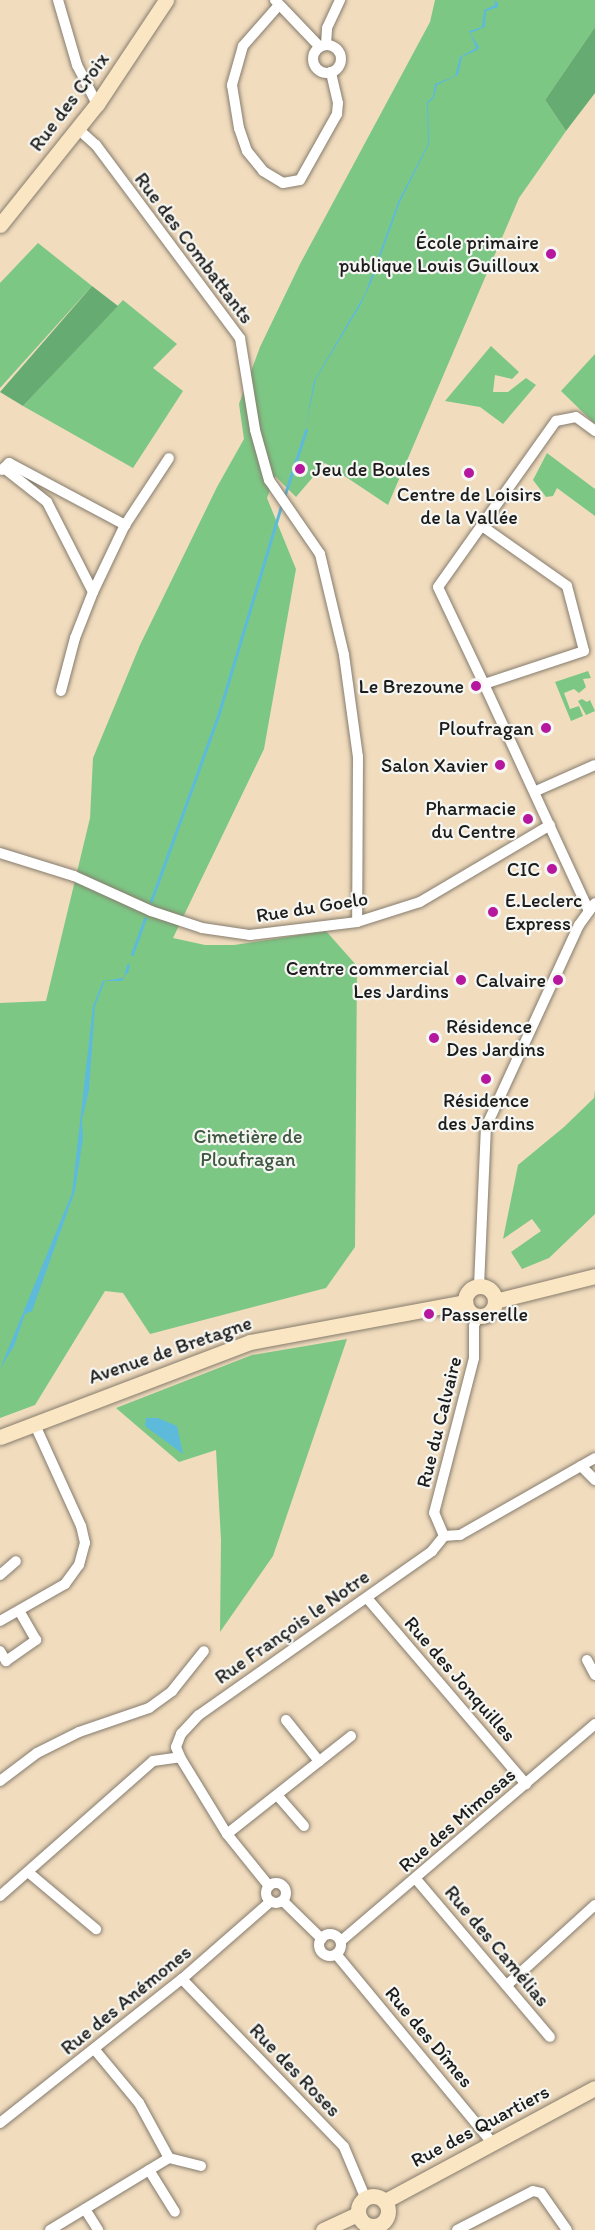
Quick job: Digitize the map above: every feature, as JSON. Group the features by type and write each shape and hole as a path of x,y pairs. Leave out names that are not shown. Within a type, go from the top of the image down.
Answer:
{"street":[{"path":"58,0 77,65 97,104"},
{"name":"Rue des Croix","path":"0,225 97,104 166,0"},
{"path":"331,72 339,103 337,114 300,180 283,183 263,171 247,151 239,128 232,85 243,46 277,3 322,45 337,48 341,56 340,64 331,72 323,72 314,65 312,57 322,45 340,0"},
{"name":"Rue des Combattants","path":"78,129 96,145 240,338 255,430 269,480 320,554 344,655 358,757 357,921"},
{"path":"479,1286 486,1127 579,924 592,907 550,825 536,791 438,587 556,422 576,417 595,431"},
{"path":"61,692 75,638 93,592 125,525 169,458"},
{"path":"4,468 57,489 125,525"},
{"path":"4,468 47,502 93,592"},
{"path":"47,502 57,489"},
{"path":"482,526 567,586 584,651 484,684"},
{"path":"536,791 595,765"},
{"name":"Rue du Goelo","path":"0,853 74,876 151,911 202,928 250,935 357,921 420,902 550,825"},
{"path":"495,1301 595,1276"},
{"path":"479,1286 488,1288 495,1301 491,1310 478,1316 469,1311 465,1302 470,1289 479,1286"},
{"name":"Avenue de Bretagne","path":"0,1437 250,1342 465,1302"},
{"name":"Rue du Calvaire","path":"444,1536 434,1513 474,1358 474,1326 478,1316"},
{"path":"1,1618 65,1584 79,1565 85,1543 34,1423"},
{"path":"444,1536 460,1534 595,1458"},
{"path":"581,1466 595,1480"},
{"name":"Rue François le Notre","path":"181,1758 176,1747 181,1734 198,1715 435,1549 444,1536"},
{"path":"0,1575 16,1561"},
{"name":"Rue des Jonquilles","path":"367,1598 526,1784"},
{"path":"0,1651 6,1661 36,1641 19,1610"},
{"path":"0,1781 37,1753 79,1732 149,1708 172,1691 204,1651"},
{"path":"587,1660 595,1675"},
{"path":"286,1720 319,1761"},
{"name":"Rue des Mimosas","path":"341,1941 595,1724"},
{"path":"227,1834 351,1736"},
{"path":"0,1896 153,1761 181,1758 227,1834 269,1886"},
{"path":"277,1794 304,1826"},
{"path":"28,1872 96,1929"},
{"name":"Rue des Camélias","path":"416,1879 550,2037"},
{"path":"283,1901 285,1887 277,1883 269,1886 266,1892 271,1901 283,1901 322,1939 331,1934 341,1941 336,1954"},
{"name":"Rue des Anémones","path":"0,2122 95,2050 182,1979 271,1901"},
{"path":"507,1985 595,1905"},
{"name":"Rue des Dîmes","path":"322,1939 322,1952 336,1954 493,2144"},
{"name":"Rue des Roses","path":"182,1979 344,2147 366,2198"},
{"path":"95,2050 139,2103 169,2158"},
{"name":"Rue des Quartiers","path":"385,2201 595,2088"},
{"path":"50,2230 169,2158 201,2166"},
{"path":"149,2170 175,2212"},
{"path":"458,2230 533,2191 541,2193 567,2230"},
{"path":"374,2196 385,2201 386,2219 374,2228 364,2223 358,2214 359,2205 366,2198 374,2196"},
{"path":"85,2209 98,2230"},
{"path":"322,2230 358,2214"}],"green space":[{"name":"Cimetière de Ploufragan","path":"435,0 595,0 595,27 545,100 566,131 519,198 388,505 325,463 296,497 275,476 267,498 296,569 264,749 173,938 205,945 234,945 326,931 357,966 355,1247 326,1288 150,1334 123,1293 105,1291 35,1405 0,1418 0,1003 46,1001 90,818 93,758 140,645 217,487 244,439 239,404 260,347 300,264 430,22"},
{"path":"595,27 595,93 566,131 545,100"},
{"path":"38,243 92,286 0,388 0,283"},
{"path":"92,286 118,306 23,406 0,392"},
{"path":"123,300 177,344 153,368 183,391 133,468 23,406"},
{"path":"491,346 519,372 512,379 495,375 493,392 508,392 526,378 536,385 503,424 480,407 445,401"},
{"path":"595,354 595,424 561,391"},
{"path":"547,453 595,489 595,516 557,488 553,496 546,497 533,480"},
{"path":"588,671 591,678 583,679 586,687 579,693 574,689 564,693 570,709 579,706 583,716 571,721 555,682"},
{"path":"582,699 587,702 590,700 595,711 586,715 578,701"},
{"path":"595,1090 595,1214 549,1258 522,1269 511,1252 541,1231 532,1219 503,1239 518,1165 564,1127 594,1098"},
{"path":"347,1339 273,1556 220,1632 221,1540 216,1450 179,1462 116,1408 252,1355"}],"water":[{"path":"495,0 498,7 486,11 485,27 470,33 479,47 462,57 458,75 437,85 434,98 428,103 429,144 400,202 371,283 360,306 316,379 305,430 314,381 365,294 398,202 428,144 427,102 433,97 435,84 455,76 460,57 476,48 469,31 482,27 484,10 495,5"},
{"path":"126,972 122,981 105,981 95,1006 89,1090 82,1120 83,1138 75,1191 32,1311 25,1314 14,1346 0,1369 72,1193 93,1006 103,981 123,978"},
{"path":"146,1418 158,1418 177,1426 183,1454 145,1426"}],"waterway":[{"path":"284,497 306,430"},
{"path":"151,901 218,716 282,503"},
{"path":"132,954 145,918"},
{"path":"126,972 128,965"}],"place":[{"name":"École primaire publique Louis Guilloux","path":"551,254"},
{"name":"Jeu de Boules","path":"300,469"},
{"name":"Centre de Loisirs de la Vallée","path":"469,473"},
{"name":"Le Brezoune","path":"476,686"},
{"name":"Ploufragan","path":"546,728"},
{"name":"Salon Xavier","path":"500,765"},
{"name":"Pharmacie du Centre","path":"528,819"},
{"name":"CIC","path":"552,869"},
{"name":"E.Leclerc Express","path":"493,912"},
{"name":"Centre commercial Les Jardins","path":"461,980"},
{"name":"Calvaire","path":"558,980"},
{"name":"Résidence Des Jardins","path":"434,1038"},
{"name":"Résidence des Jardins","path":"486,1079"},
{"name":"Passerelle","path":"429,1314"}]}
